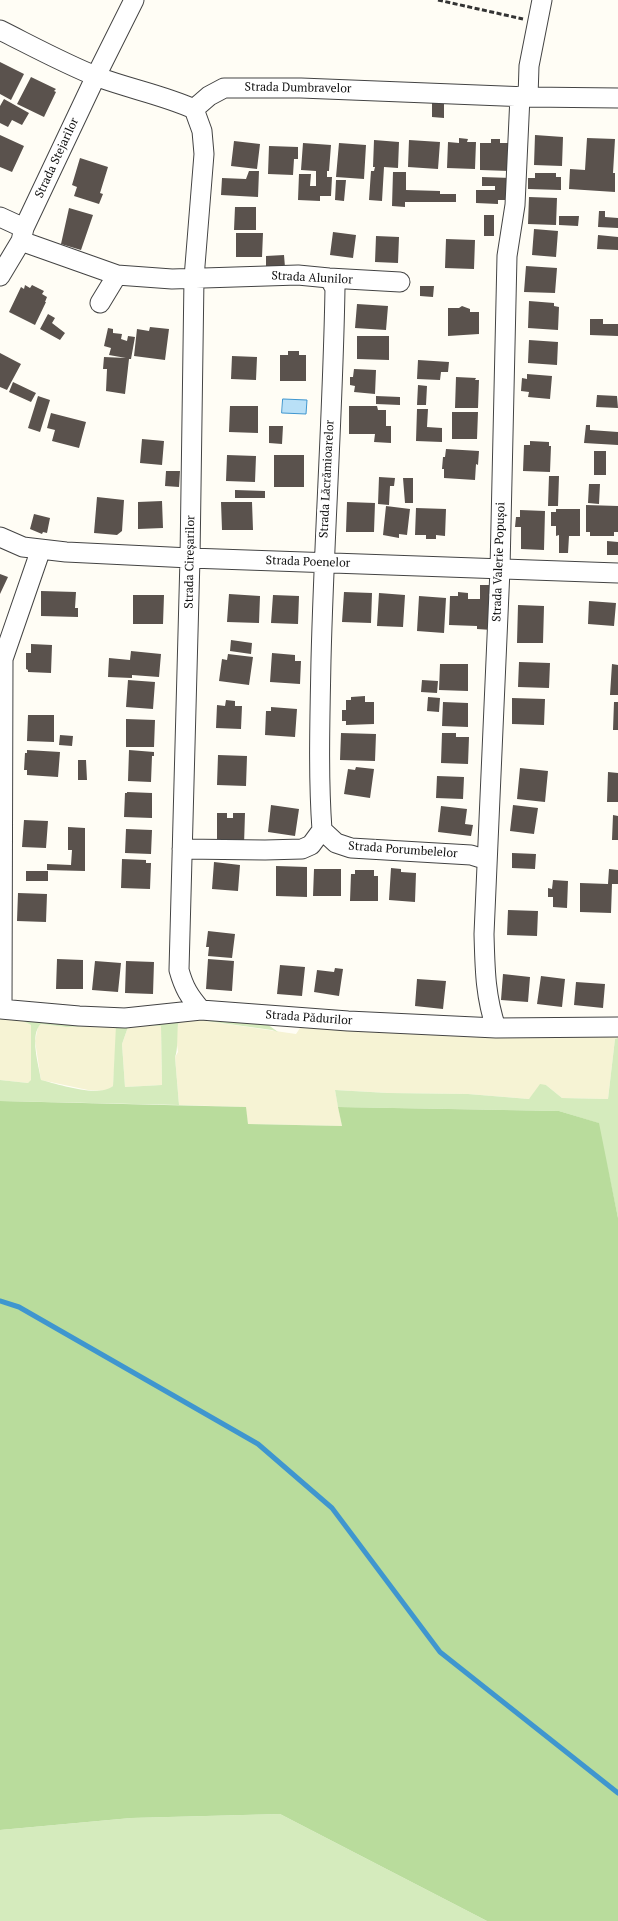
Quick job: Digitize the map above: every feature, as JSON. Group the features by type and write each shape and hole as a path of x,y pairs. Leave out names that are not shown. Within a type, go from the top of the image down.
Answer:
{"street":[{"name":"Strada Stejarilor","path":"0,276 22,235 96,76 134,0"},
{"name":"Strada Valerie Popușoi","path":"496,1028 484,977 487,860 500,569 507,256 515,205 524,96 542,0"},
{"path":"0,30 96,76 172,100 194,109"},
{"name":"Strada Dumbravelor","path":"194,109 209,96 224,88 391,90 618,98"},
{"name":"Strada Cireșarilor","path":"194,109 202,131 204,154 197,219 194,278 190,558 180,970 183,986 190,998 201,1010"},
{"path":"0,217 22,235 117,275 172,279 194,278"},
{"path":"100,303 117,275"},
{"name":"Strada Alunilor","path":"194,278 298,275 400,282"},
{"name":"Strada Lăcrămioarelor","path":"322,830 320,715 323,562 335,288 329,278"},
{"name":"Strada Poenelor","path":"0,537 23,546 41,549 190,558 618,573"},
{"path":"1,1009 1,662 41,549"},
{"path":"182,849 302,849 311,845 322,830"},
{"name":"Strada Porumbelelor","path":"322,830 336,843 351,848 471,855 487,860"},
{"name":"Strada Pădurilor","path":"1,1009 124,1018 201,1010 348,1021 496,1028 618,1027"}],"path":[{"path":"438,0 538,22"}],"shaded area":[{"path":"185,1018 296,1034 302,1025 618,1032 618,1038 615,1039 608,1099 562,1098 546,1085 529,1099 468,1094 335,1090 342,1126 248,1124 245,1107 179,1105 175,1057 178,1052 176,1038 178,1024"},
{"path":"0,1019 23,1021 31,1025 31,1081 28,1083 0,1080"},
{"path":"41,1024 66,1027 117,1025 113,1086 107,1091 88,1090 41,1080 35,1041 38,1027"},
{"path":"135,1024 161,1026 162,1085 125,1087 122,1044 128,1027"}],"green space":[{"path":"0,1013 192,1015 267,1024 278,1032 185,1018 178,1024 175,1057 179,1105 0,1101 0,1080 28,1083 31,1080 31,1025 23,1021 0,1019","holes":["41,1024 66,1027 116,1025 113,1086 98,1091 67,1087 41,1080 35,1042 37,1029","135,1024 161,1026 162,1085 125,1087 122,1044 128,1027"]},
{"path":"618,1038 618,1218 598,1123 559,1111 338,1107 335,1090 468,1094 529,1099 540,1084 546,1085 562,1098 608,1099 615,1039"},
{"path":"0,1101 246,1107 248,1124 342,1126 338,1107 559,1111 599,1123 618,1218 618,1921 487,1921 280,1814 131,1818 0,1830"},
{"path":"280,1814 487,1921 0,1921 0,1830 131,1818"}],"water":[{"path":"283,399 307,400 306,414 282,413"}],"building":[{"path":"0,62 24,74 11,100 0,94"},
{"path":"31,77 56,89 44,117 17,104"},
{"path":"4,99 29,113 22,125 12,120 8,127 0,123 0,106"},
{"path":"432,102 444,103 444,118 432,117"},
{"path":"0,135 24,146 12,172 0,167"},
{"path":"535,135 563,137 562,166 534,165"},
{"path":"459,138 468,139 467,142 476,142 475,169 447,168 448,142 459,143"},
{"path":"587,138 615,139 613,173 615,173 615,192 569,189 570,169 585,170"},
{"path":"491,139 500,139 500,143 510,143 510,171 480,170 480,143 491,143"},
{"path":"374,140 399,142 398,168 384,167 382,201 369,200 371,171 374,171 375,167 373,167"},
{"path":"409,140 440,142 438,169 408,167"},
{"path":"234,141 260,144 257,169 231,166"},
{"path":"303,143 331,145 327,177 332,177 331,196 320,196 320,201 298,200 299,174 311,174 310,186 316,186 316,171 301,170"},
{"path":"339,143 366,145 364,179 336,177"},
{"path":"269,146 298,147 298,159 294,159 293,175 268,174"},
{"path":"80,158 108,167 100,193 103,194 99,204 74,196 77,187 72,185"},
{"path":"249,171 259,171 258,197 221,195 222,178 246,179"},
{"path":"393,172 406,172 406,190 440,191 440,194 456,194 456,202 405,202 405,207 392,206"},
{"path":"535,173 556,173 556,177 561,177 561,190 528,189 528,178 535,178"},
{"path":"482,177 511,178 511,200 498,200 498,204 476,203 476,190 495,190 495,186 482,186"},
{"path":"336,180 346,180 344,201 335,200"},
{"path":"529,197 557,198 556,225 528,224"},
{"path":"235,207 256,207 256,230 234,230"},
{"path":"69,208 93,215 81,250 61,244"},
{"path":"599,211 605,211 605,217 618,218 618,228 598,227"},
{"path":"484,215 494,215 494,236 484,236"},
{"path":"559,216 579,216 578,226 559,225"},
{"path":"534,229 558,231 556,257 532,255"},
{"path":"333,232 356,235 353,258 330,255"},
{"path":"236,233 263,233 262,257 236,257"},
{"path":"598,235 618,237 618,250 597,249"},
{"path":"376,236 399,237 398,263 375,262"},
{"path":"446,239 475,240 474,269 445,268"},
{"path":"284,255 285,267 266,267 266,256"},
{"path":"526,266 557,268 555,293 524,292"},
{"path":"25,285 30,288 32,285 44,291 42,294 47,297 35,325 9,312 21,287 24,289"},
{"path":"420,286 434,286 433,297 420,296"},
{"path":"529,301 554,303 554,306 559,307 558,330 528,328"},
{"path":"357,304 388,306 386,330 355,328"},
{"path":"462,306 470,309 470,312 479,312 479,334 448,336 448,308 459,308"},
{"path":"48,314 55,318 52,323 65,333 60,340 40,329"},
{"path":"590,319 603,319 603,324 618,324 618,336 590,335"},
{"path":"150,327 169,329 165,360 134,356 137,329 149,331"},
{"path":"108,328 113,329 113,333 122,334 121,339 127,341 128,336 135,337 131,359 129,359 125,394 106,391 107,369 103,369 104,357 126,358 109,355 111,348 104,346"},
{"path":"357,336 389,336 389,360 357,359"},
{"path":"529,340 558,342 557,365 528,363"},
{"path":"288,351 299,351 299,355 306,355 306,381 280,381 280,355 288,355"},
{"path":"0,353 21,364 7,390 0,387"},
{"path":"232,356 257,357 256,380 231,379"},
{"path":"418,360 449,362 448,372 441,372 440,380 417,379"},
{"path":"354,369 376,370 375,394 354,392 355,386 350,385 350,377 353,377"},
{"path":"527,374 552,376 550,399 528,397 529,392 521,391 522,378 527,379"},
{"path":"456,377 476,378 475,380 479,380 478,408 455,408"},
{"path":"13,382 36,393 31,402 9,392"},
{"path":"418,385 427,386 426,405 417,405"},
{"path":"597,395 617,396 618,408 596,407"},
{"path":"38,396 50,400 40,432 28,428"},
{"path":"376,396 400,397 400,405 376,404"},
{"path":"230,406 258,406 258,433 229,432"},
{"path":"349,406 377,406 378,410 386,410 386,426 391,426 391,443 374,442 375,434 349,434"},
{"path":"417,409 428,409 427,427 442,428 442,442 416,441"},
{"path":"452,412 478,412 477,439 452,439"},
{"path":"51,413 86,422 79,448 52,441 55,430 47,428"},
{"path":"586,425 590,425 590,430 618,432 618,445 584,443"},
{"path":"269,426 283,426 282,444 269,443"},
{"path":"142,439 164,441 162,465 140,463"},
{"path":"530,441 549,442 549,446 551,446 550,472 523,471 524,445 530,445"},
{"path":"446,449 479,451 475,480 444,478 444,469 442,469"},
{"path":"594,451 606,451 606,475 594,475"},
{"path":"227,455 256,456 255,482 226,481"},
{"path":"274,455 304,455 304,487 274,487"},
{"path":"166,471 180,471 179,487 165,486"},
{"path":"549,476 559,476 558,506 548,506"},
{"path":"379,477 395,478 394,486 390,486 389,505 378,504"},
{"path":"403,478 413,478 413,503 405,503"},
{"path":"589,484 600,484 599,504 588,503"},
{"path":"235,490 265,491 265,498 235,498"},
{"path":"97,497 124,500 122,531 117,535 94,533"},
{"path":"162,501 163,528 138,529 138,502"},
{"path":"221,502 252,502 253,530 222,530"},
{"path":"347,502 375,503 374,532 346,532"},
{"path":"586,505 618,506 618,532 614,532 614,536 590,536 590,532 586,532"},
{"path":"386,506 410,509 407,535 399,534 399,538 383,535"},
{"path":"416,508 446,509 445,536 436,535 436,539 426,539 426,535 415,535"},
{"path":"556,509 580,509 580,536 569,536 568,553 559,553 559,535 556,536 556,526 551,526 551,512 556,512"},
{"path":"520,510 545,511 544,550 521,549 521,527 515,527 516,517 520,517"},
{"path":"34,514 50,518 47,533 43,532 42,534 30,529"},
{"path":"607,541 618,542 618,555 607,555"},
{"path":"0,574 8,577 0,594"},
{"path":"480,585 494,585 492,630 477,629 477,626 449,625 450,596 458,596 458,592 468,593 468,599 480,599"},
{"path":"41,591 76,592 75,608 78,608 78,617 41,616"},
{"path":"344,592 372,593 371,623 342,622"},
{"path":"379,593 405,595 403,627 377,626"},
{"path":"229,594 260,596 259,623 227,622"},
{"path":"133,595 164,595 163,624 133,624"},
{"path":"273,595 299,596 298,624 271,623"},
{"path":"419,596 446,598 444,633 417,631"},
{"path":"589,601 616,603 614,626 588,624"},
{"path":"518,605 544,606 543,643 517,643"},
{"path":"231,640 252,643 251,654 230,651"},
{"path":"31,644 52,645 51,673 28,672 26,669 26,653 31,653"},
{"path":"131,651 161,654 159,677 132,675 132,678 108,677 109,658 130,660"},
{"path":"272,653 295,655 295,661 301,661 300,684 270,682"},
{"path":"228,654 253,657 249,685 219,681 222,659 227,660"},
{"path":"519,662 550,663 549,688 518,687"},
{"path":"440,664 468,664 468,691 439,690"},
{"path":"612,664 618,665 618,695 610,695"},
{"path":"128,680 155,682 153,709 126,707"},
{"path":"422,680 438,681 437,693 421,692"},
{"path":"365,696 365,702 374,702 374,724 346,725 346,721 342,721 342,710 346,710 346,700 351,700 351,697"},
{"path":"428,697 440,698 439,712 427,711"},
{"path":"512,698 545,699 544,725 512,724"},
{"path":"226,700 235,701 235,706 242,706 241,729 216,728 217,705 225,706"},
{"path":"443,702 468,703 468,727 442,726"},
{"path":"614,702 618,702 618,730 613,730"},
{"path":"271,707 297,709 295,737 265,735 266,711 271,711"},
{"path":"28,715 54,715 54,742 27,741"},
{"path":"126,719 155,720 154,747 126,747"},
{"path":"341,733 376,734 375,761 340,760"},
{"path":"442,733 456,733 456,737 469,737 468,764 441,763"},
{"path":"60,735 73,736 72,746 59,745"},
{"path":"27,750 60,752 58,777 27,775 27,770 24,770 25,753 27,753"},
{"path":"129,750 154,752 154,756 152,756 151,782 128,781"},
{"path":"218,755 247,756 246,786 217,785"},
{"path":"78,760 86,760 87,780 78,780"},
{"path":"356,767 374,769 370,798 344,794 348,769 355,770"},
{"path":"520,768 548,771 545,802 517,799"},
{"path":"608,772 618,773 618,802 607,802"},
{"path":"437,776 464,777 463,799 436,798"},
{"path":"125,793 152,793 152,818 124,817"},
{"path":"271,805 299,809 295,836 268,832"},
{"path":"513,805 538,808 534,834 510,831"},
{"path":"441,806 467,809 465,824 473,825 471,836 438,832"},
{"path":"217,813 227,813 227,818 233,818 233,813 245,813 244,845 217,845"},
{"path":"613,815 618,816 618,840 612,840"},
{"path":"24,820 48,821 46,848 22,847"},
{"path":"68,827 85,828 85,871 47,870 47,864 71,865 72,850 68,850"},
{"path":"126,829 152,830 151,854 125,853"},
{"path":"512,853 536,854 535,869 512,868"},
{"path":"122,859 146,860 146,863 151,863 150,889 121,888"},
{"path":"214,862 240,865 238,891 212,889"},
{"path":"276,866 307,867 307,897 276,896"},
{"path":"391,868 401,869 401,872 416,873 415,902 389,900"},
{"path":"314,869 341,869 341,896 313,896"},
{"path":"609,869 618,870 618,884 612,884 611,913 580,912 580,883 608,884"},
{"path":"355,870 374,870 374,876 378,876 378,901 350,901 351,874 355,874"},
{"path":"26,871 48,871 48,881 26,881"},
{"path":"553,880 568,881 567,908 553,907 553,897 548,897 548,888 552,889"},
{"path":"18,893 47,894 46,922 17,921"},
{"path":"508,910 538,911 537,936 507,935"},
{"path":"208,931 235,934 232,958 208,956 209,947 206,947"},
{"path":"57,959 83,960 83,989 56,989"},
{"path":"208,959 234,961 232,991 206,989"},
{"path":"95,961 121,963 118,992 92,990"},
{"path":"126,961 154,962 153,994 125,993"},
{"path":"280,965 305,967 302,996 277,994"},
{"path":"335,968 343,969 339,996 314,992 317,970 334,972"},
{"path":"503,974 530,977 528,1002 501,1000"},
{"path":"541,976 565,979 562,1007 537,1004"},
{"path":"417,979 446,981 443,1009 415,1006"},
{"path":"576,982 605,984 603,1008 574,1005"}],"waterway":[{"path":"0,1301 19,1307 258,1444 332,1508 440,1652 618,1793"}]}
